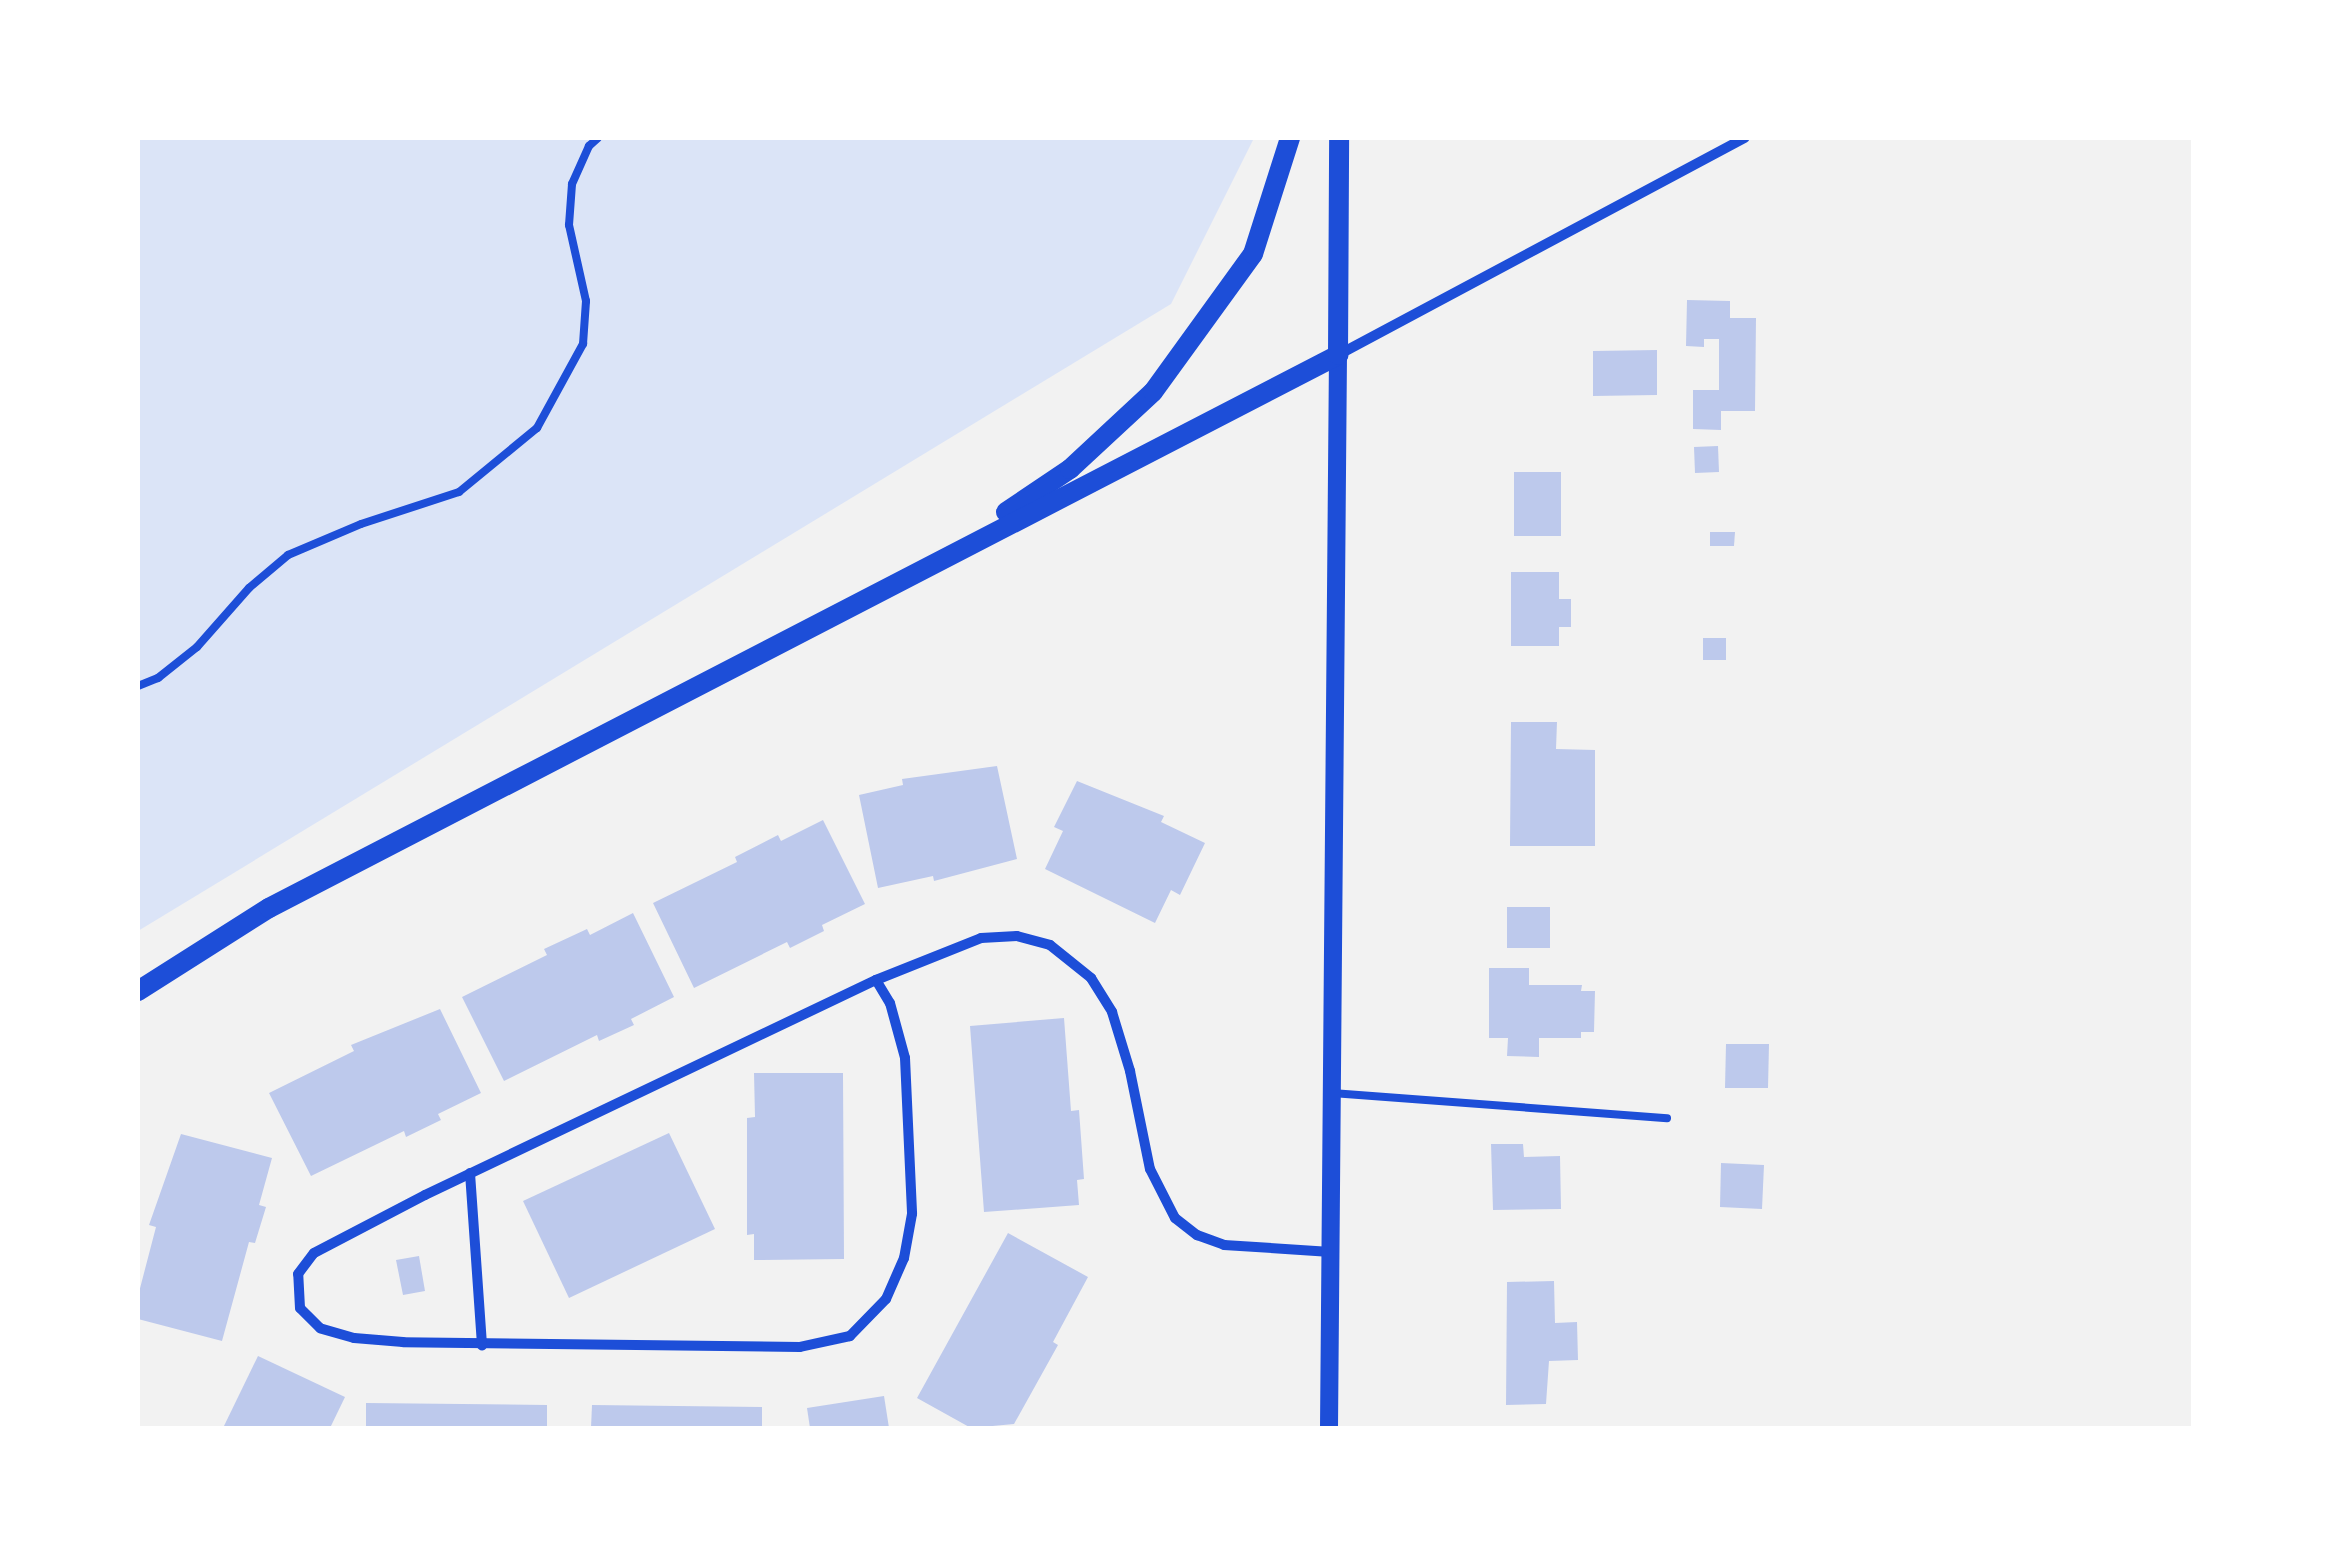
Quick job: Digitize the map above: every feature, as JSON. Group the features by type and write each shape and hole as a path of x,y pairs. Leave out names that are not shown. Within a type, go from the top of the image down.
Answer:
{"main road":[{"path":"904,577 1070,469 1153,392 1253,254 1290,138"},
{"path":"138,991 269,908 1338,356 1339,138"}],"street":[{"path":"1329,1428 1338,356 1745,138"},
{"path":"876,980 890,1003 904,1058 912,1214 898,1276 886,1299 861,1328 836,1341 800,1347 482,1346 334,1333 305,1316 296,1292 298,1274 314,1253 470,1173 876,980 981,938 1017,936 1050,945 1091,978 1112,1012 1130,1071 1150,1168 1174,1218 1197,1235 1224,1245 1331,1252"},
{"path":"470,1173 482,1346"}],"lane":[{"path":"138,686 158,678 198,647 249,588 288,555 332,535 459,492 537,428 583,344 586,301 569,225 572,184 589,146 598,138"},
{"path":"1332,1093 1667,1118"}],"shaded area":[{"path":"138,138 1254,138 1171,304 138,931"}],"building":[{"path":"1687,300 1730,301 1730,318 1756,318 1755,411 1721,411 1721,430 1693,429 1693,390 1719,390 1719,339 1704,339 1704,347 1686,346"},
{"path":"1657,350 1657,395 1593,396 1593,351"},
{"path":"1718,446 1719,472 1695,473 1694,447"},
{"path":"1514,472 1561,472 1561,536 1514,536"},
{"path":"1710,532 1735,532 1734,546 1710,546"},
{"path":"1511,572 1559,572 1559,599 1571,599 1571,627 1559,627 1559,646 1511,646"},
{"path":"1703,638 1726,638 1726,660 1703,660"},
{"path":"1511,722 1557,722 1556,749 1595,750 1595,846 1510,846"},
{"path":"997,766 1017,859 934,881 933,876 878,888 859,795 903,785 902,779"},
{"path":"1077,781 1164,816 1161,822 1205,843 1180,895 1171,890 1155,923 1045,869 1063,831 1054,827"},
{"path":"823,820 865,904 822,925 824,931 790,948 787,942 694,988 653,903 737,862 735,857 778,835 781,841"},
{"path":"1507,907 1550,907 1550,948 1507,948"},
{"path":"633,913 674,997 631,1019 634,1025 599,1041 597,1035 504,1081 462,997 547,955 544,949 587,929 590,935"},
{"path":"1489,968 1529,968 1529,985 1582,985 1581,991 1595,991 1594,1032 1581,1032 1581,1038 1539,1038 1539,1057 1507,1056 1508,1038 1489,1038"},
{"path":"440,1009 481,1093 438,1114 441,1120 406,1137 404,1131 311,1176 269,1093 354,1051 351,1045"},
{"path":"1064,1018 1071,1111 1079,1110 1084,1179 1077,1180 1079,1205 984,1212 970,1026"},
{"path":"1726,1044 1769,1044 1768,1088 1725,1088"},
{"path":"754,1073 843,1073 844,1259 754,1260 754,1234 747,1235 747,1118 755,1117"},
{"path":"669,1133 715,1229 569,1298 523,1201"},
{"path":"181,1134 272,1158 259,1205 266,1207 255,1243 249,1242 222,1341 138,1319 138,1296 156,1227 149,1225"},
{"path":"1491,1144 1523,1144 1524,1157 1560,1156 1561,1209 1493,1210"},
{"path":"1721,1163 1764,1165 1762,1209 1720,1207"},
{"path":"1008,1233 1088,1277 1053,1342 1058,1345 1014,1424 971,1428 917,1398"},
{"path":"419,1256 425,1291 403,1295 396,1260"},
{"path":"1554,1281 1555,1323 1577,1322 1578,1360 1549,1361 1546,1404 1506,1405 1507,1282"},
{"path":"258,1356 345,1397 330,1428 223,1428"},
{"path":"884,1396 889,1428 810,1428 807,1408"},
{"path":"366,1403 547,1405 547,1428 366,1428"},
{"path":"592,1405 762,1407 762,1428 591,1428"}]}
